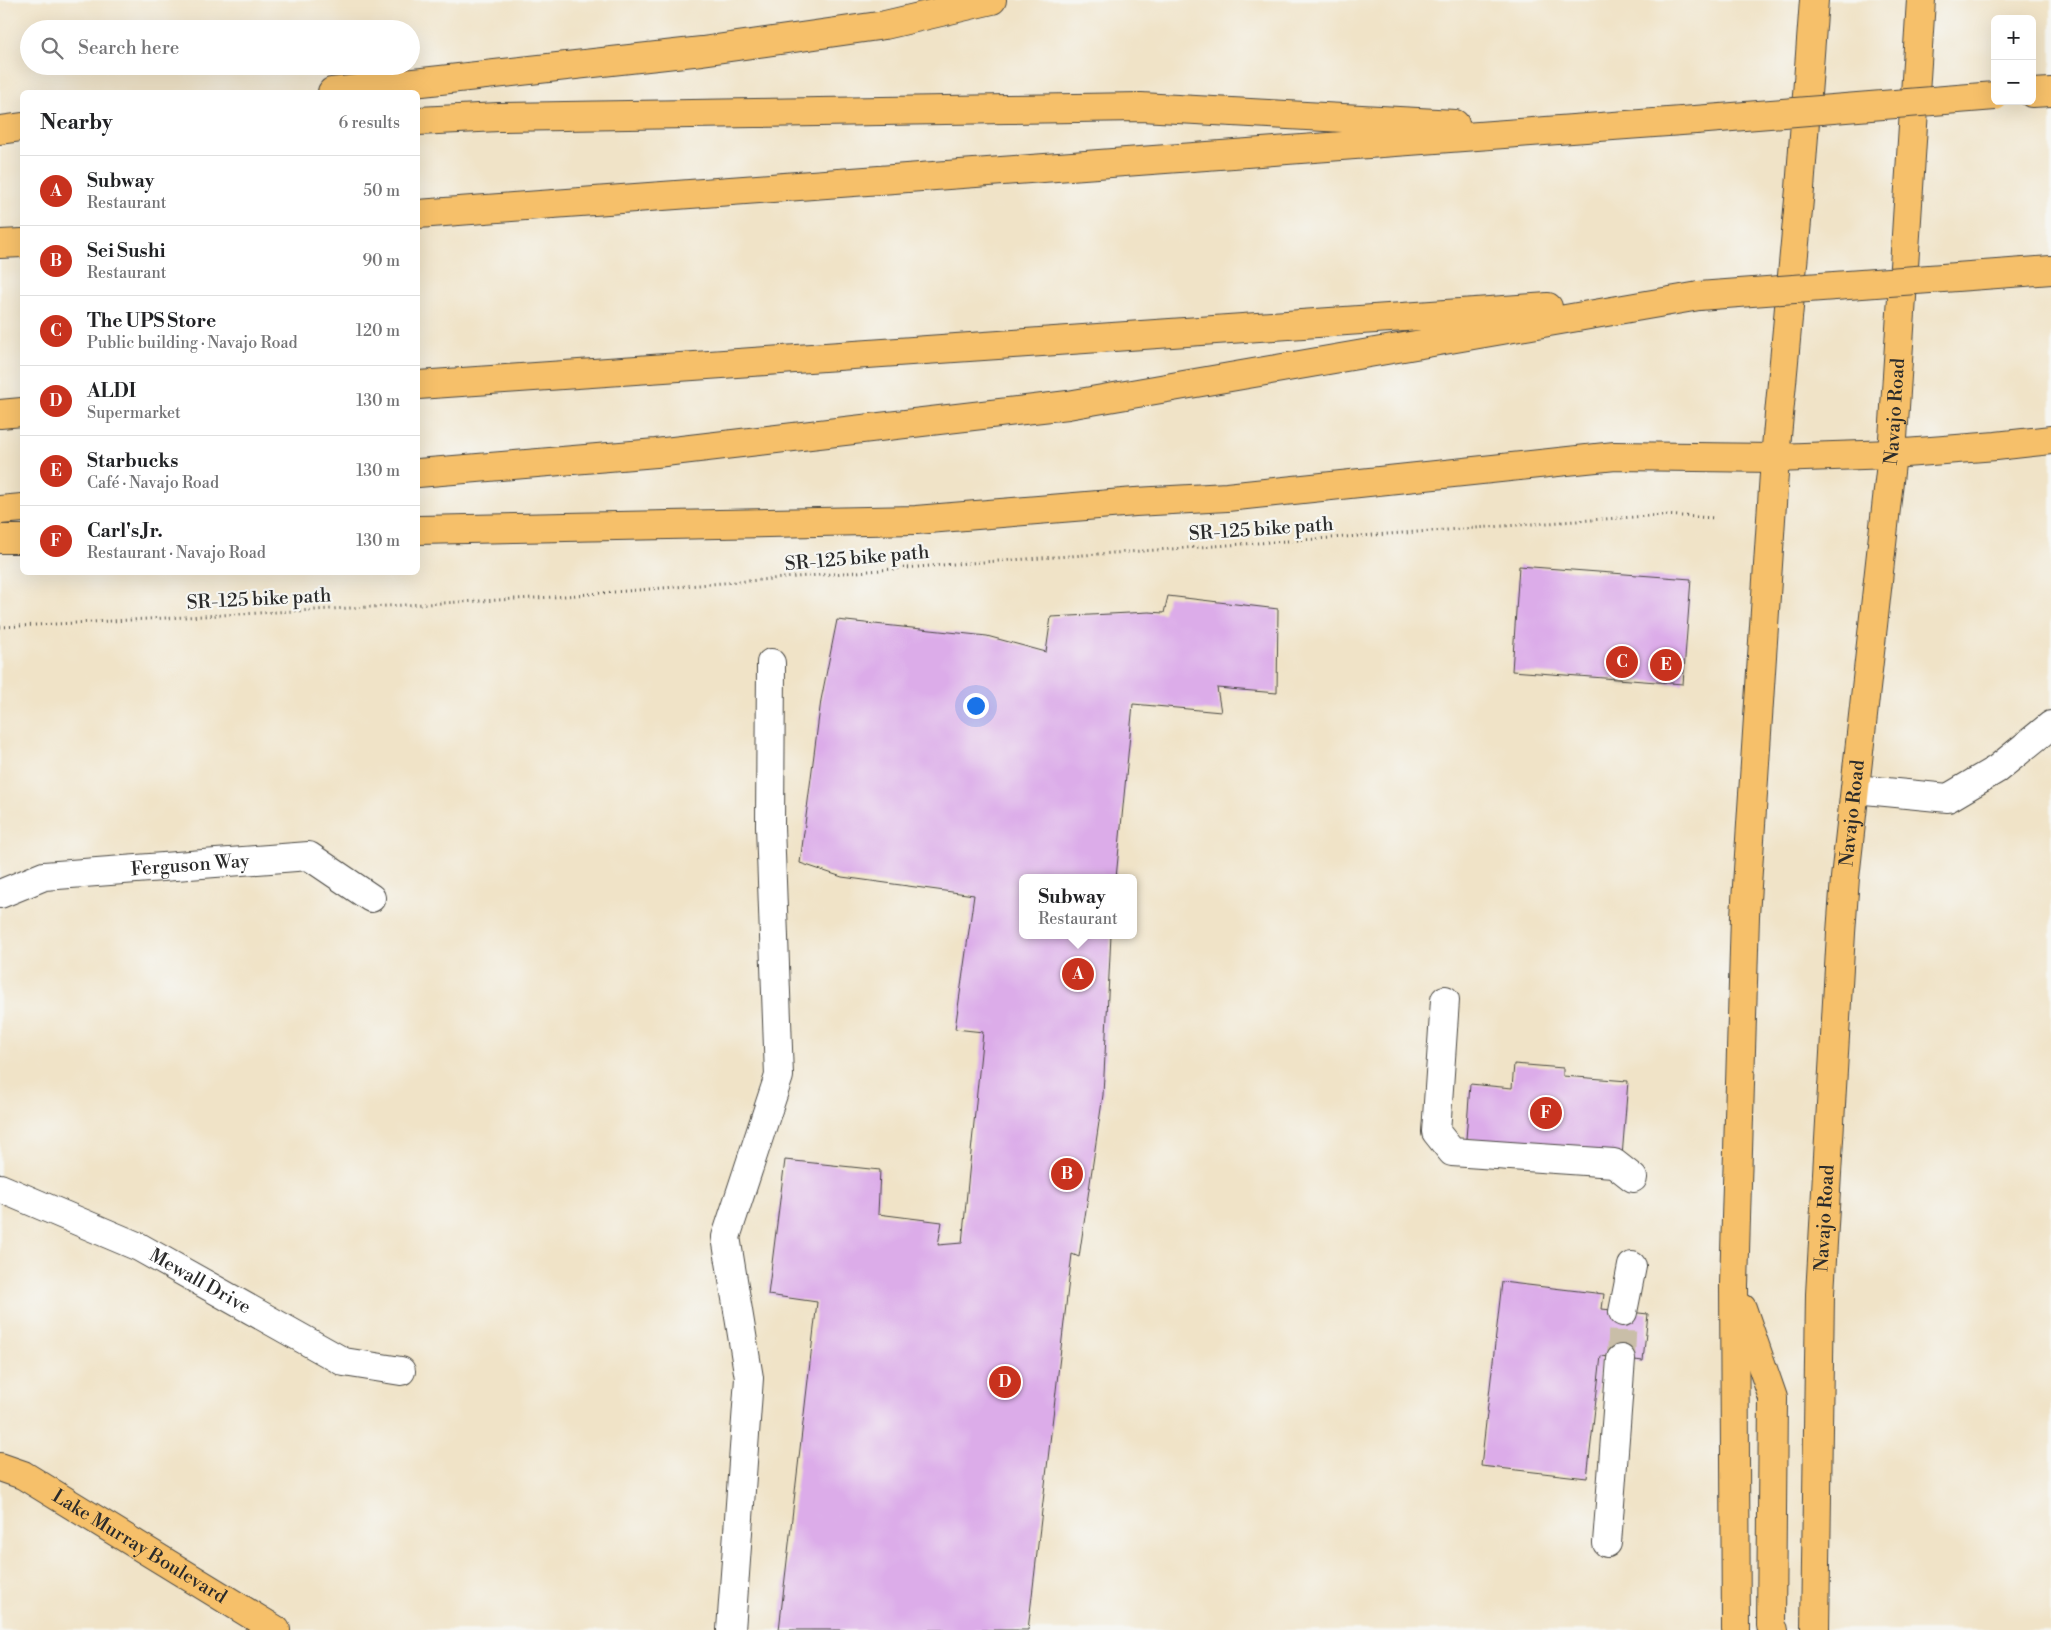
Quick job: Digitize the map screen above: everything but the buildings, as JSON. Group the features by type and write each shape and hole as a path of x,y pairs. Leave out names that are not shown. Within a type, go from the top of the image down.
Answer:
{"main road":[{"path":"350,90 712,50 886,25 992,0"},
{"path":"1736,1630 1734,1285 1745,925 1775,458 1800,189 1814,0"},
{"name":"Navajo Road","path":"1815,1630 1820,1294 1842,924 1892,454 1921,0"},
{"path":"420,214 1572,130 1991,96"},
{"path":"420,121 499,117 1142,108 1572,130"},
{"path":"0,130 20,127"},
{"path":"0,142 20,141"},
{"path":"0,244 20,243"},
{"path":"420,385 2051,270"},
{"path":"420,474 656,453 1068,405 1699,296"},
{"path":"0,414 20,412"},
{"path":"420,530 916,520 1227,496 1615,456 1775,458 1892,454 2051,440"},
{"path":"0,510 20,508"},
{"path":"0,539 20,539"},
{"path":"1734,1285 1773,1398 1771,1626 1774,1630"},
{"name":"Lake Murray Boulevard","path":"0,1467 23,1475 276,1630"}],"street":[{"path":"731,1630 750,1378 726,1237 780,1076 770,826 771,663"},
{"path":"1855,789 1948,798 1997,770 2051,724"},
{"name":"Ferguson Way","path":"0,894 44,876 309,856 370,898"},
{"path":"1445,1000 1436,1132 1452,1152 1614,1163 1633,1178"},
{"name":"Mewall Drive","path":"0,1188 139,1247 344,1362 401,1370"},
{"path":"1623,1312 1632,1266"},
{"path":"1607,1543 1621,1358"}],"path":[{"name":"SR-125 bike path","path":"0,627 553,597 954,564 1663,515 1716,518"}],"tunnel":[{"path":"1621,1359 1623,1312"}],"place":[{"name":"The UPS Store","path":"1622,662"},
{"name":"Starbucks","path":"1666,665"},
{"name":"Subway","path":"1078,974"},
{"name":"Carl's Jr.","path":"1546,1113"},
{"name":"Sei Sushi","path":"1067,1174"},
{"name":"ALDI","path":"1005,1382"}]}
